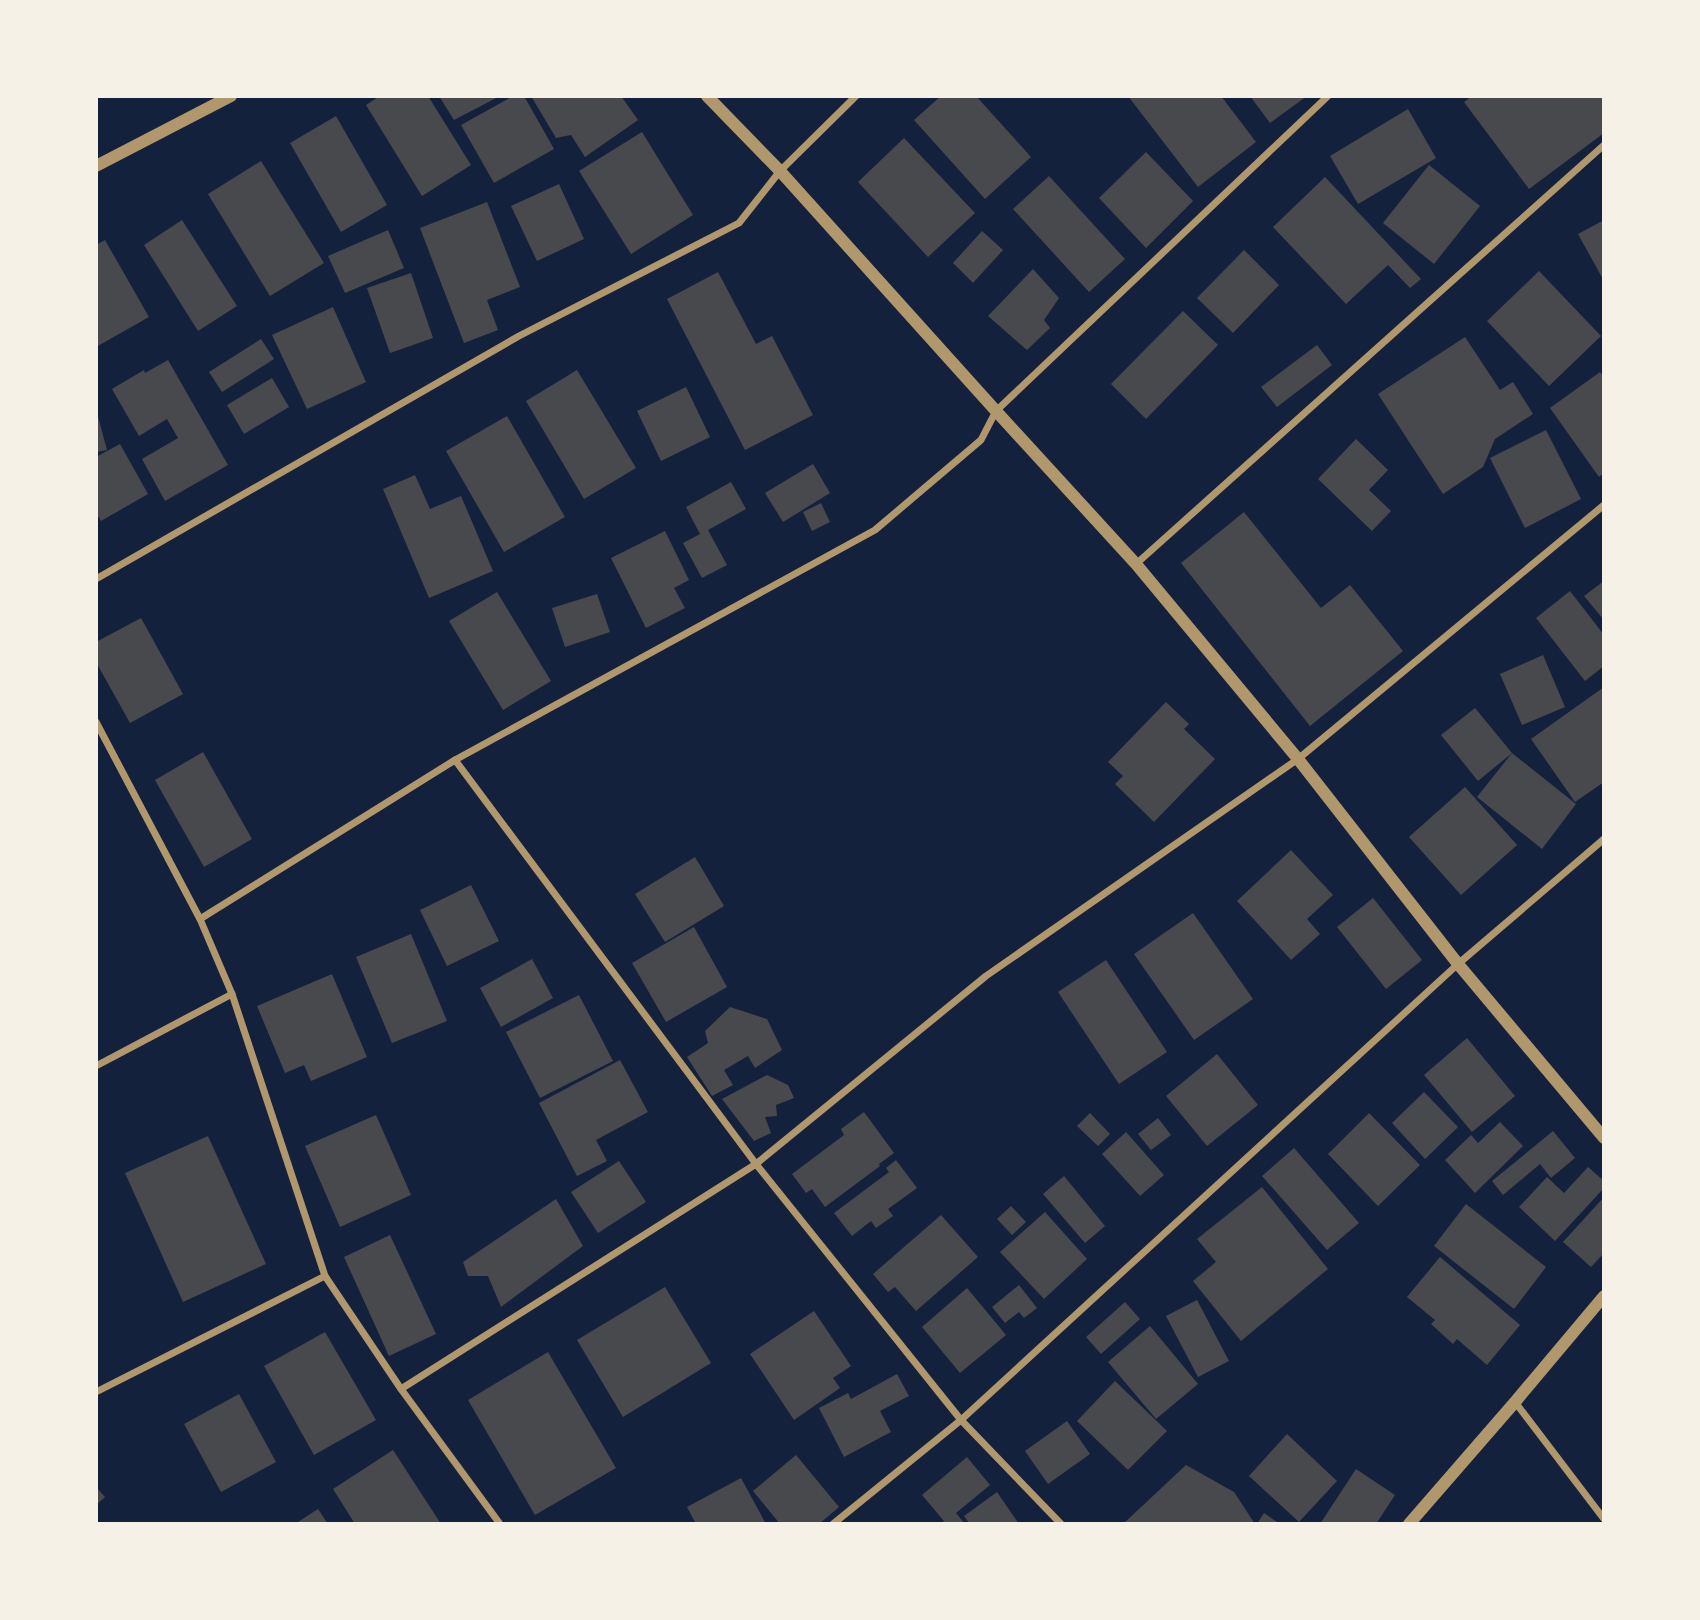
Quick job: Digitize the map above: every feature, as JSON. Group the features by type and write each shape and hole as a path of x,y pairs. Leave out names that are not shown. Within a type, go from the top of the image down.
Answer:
{"street":[{"path":"96,166 231,96"},
{"path":"706,96 780,171 1136,564 1298,759 1458,964 1604,1138"},
{"path":"96,579 519,336 739,223 780,171 856,96"},
{"path":"200,919 455,760 875,530 981,440 996,411 1328,96"},
{"path":"1136,564 1604,145"},
{"path":"401,1389 756,1164 986,976 1298,759 1604,505"},
{"path":"96,722 200,919 232,994 326,1276 401,1389 498,1521 487,1524"},
{"path":"455,760 756,1164 961,1420 1061,1524"},
{"path":"834,1524 961,1420 1458,964 1604,839"},
{"path":"96,1066 232,994"},
{"path":"96,1392 326,1276"},
{"path":"1409,1524 1604,1296"},
{"path":"1515,1402 1604,1519"}],"building":[{"path":"380,96 428,96 471,165 422,196 366,105"},
{"path":"439,96 500,96 454,120"},
{"path":"513,96 524,96 554,149 494,183 461,125"},
{"path":"531,96 621,96 638,120 585,157 571,135 556,138"},
{"path":"941,96 976,96 1031,157 985,199 914,120"},
{"path":"1128,96 1221,96 1256,142 1198,187"},
{"path":"1250,96 1307,96 1270,123"},
{"path":"1472,96 1604,96 1604,133 1529,189 1464,102"},
{"path":"1408,109 1436,158 1358,204 1330,156"},
{"path":"336,116 387,205 341,232 290,143"},
{"path":"642,132 693,215 631,254 579,171"},
{"path":"904,138 975,213 928,257 858,182"},
{"path":"1146,152 1193,201 1146,248 1099,198"},
{"path":"261,161 324,263 270,296 208,194"},
{"path":"1429,165 1480,206 1434,264 1383,223"},
{"path":"1049,176 1125,259 1089,292 1013,209"},
{"path":"1325,177 1421,279 1410,288 1388,265 1346,304 1273,227"},
{"path":"559,184 584,239 537,261 511,206"},
{"path":"487,202 520,287 487,300 498,330 464,343 420,228"},
{"path":"182,220 237,306 198,331 144,245"},
{"path":"1604,220 1604,281 1578,234"},
{"path":"388,230 404,268 345,293 328,256"},
{"path":"982,231 1003,250 973,283 953,263"},
{"path":"105,240 149,317 96,347 96,245"},
{"path":"1244,250 1279,285 1233,333 1197,298"},
{"path":"1033,269 1059,298 1044,320 1050,328 1027,350 988,316"},
{"path":"1539,271 1601,336 1549,386 1487,321"},
{"path":"718,272 756,344 772,336 813,415 745,450 667,299"},
{"path":"411,273 433,338 390,353 367,288"},
{"path":"333,307 366,382 307,409 272,335"},
{"path":"1183,311 1218,345 1146,419 1111,384"},
{"path":"1465,337 1500,390 1513,382 1533,414 1495,439 1483,467 1443,494 1378,394"},
{"path":"261,339 274,359 222,392 209,372"},
{"path":"1317,345 1332,365 1277,407 1261,387"},
{"path":"168,360 228,465 165,501 142,459 178,438 167,419 139,436 112,389 144,370 145,373"},
{"path":"577,370 636,468 584,499 526,401"},
{"path":"1600,372 1604,377 1604,473 1599,477 1550,408"},
{"path":"272,378 289,407 244,434 227,405"},
{"path":"686,387 710,437 661,461 637,411"},
{"path":"96,409 107,450 96,452"},
{"path":"507,416 565,517 504,552 446,451"},
{"path":"1546,430 1581,499 1525,528 1490,458"},
{"path":"1356,439 1388,470 1369,490 1391,511 1372,531 1318,479"},
{"path":"120,444 148,494 101,521 96,513 96,457"},
{"path":"813,464 830,493 783,522 765,493"},
{"path":"415,475 430,509 461,496 493,571 429,598 383,489"},
{"path":"731,482 746,509 708,530 727,565 702,578 683,543 700,534 686,507"},
{"path":"821,503 830,522 812,531 803,512"},
{"path":"1244,512 1321,608 1350,585 1403,651 1310,726 1181,563"},
{"path":"665,531 689,580 674,588 685,608 646,628 611,558"},
{"path":"1604,581 1604,620 1584,596"},
{"path":"1570,591 1604,635 1604,666 1585,681 1536,618"},
{"path":"497,592 551,681 503,710 449,621"},
{"path":"597,594 610,632 565,647 552,608"},
{"path":"141,618 183,694 130,723 96,662 96,642"},
{"path":"1543,655 1565,707 1522,725 1500,674"},
{"path":"1604,687 1604,782 1575,802 1531,739"},
{"path":"1166,702 1189,724 1184,729 1215,759 1154,822 1115,784 1123,776 1108,762"},
{"path":"1475,708 1512,753 1478,781 1441,735"},
{"path":"203,752 252,839 204,867 155,780"},
{"path":"1512,753 1576,804 1542,849 1477,797"},
{"path":"1465,787 1517,845 1461,895 1409,837"},
{"path":"1291,850 1333,895 1307,919 1320,934 1291,960 1237,901"},
{"path":"695,857 724,906 665,942 635,894"},
{"path":"471,885 499,941 447,966 420,910"},
{"path":"1373,898 1422,960 1386,989 1337,927"},
{"path":"1193,913 1253,999 1194,1040 1134,954"},
{"path":"694,927 727,987 666,1022 632,963"},
{"path":"411,934 447,1021 392,1043 356,957"},
{"path":"532,959 553,998 501,1027 480,988"},
{"path":"1106,960 1167,1052 1119,1084 1058,992"},
{"path":"332,974 367,1057 311,1081 304,1065 285,1073 257,1006"},
{"path":"579,995 613,1061 540,1098 506,1032"},
{"path":"730,1007 767,1019 782,1050 755,1068 748,1056 724,1070 733,1085 712,1096 687,1057 708,1043 705,1031"},
{"path":"1467,1038 1515,1096 1472,1132 1424,1075"},
{"path":"1217,1054 1258,1105 1207,1146 1166,1096"},
{"path":"620,1060 648,1112 596,1140 607,1161 577,1176 539,1103"},
{"path":"767,1075 788,1085 794,1098 776,1105 777,1116 765,1117 771,1133 754,1141 722,1099"},
{"path":"1424,1092 1458,1127 1425,1159 1392,1123"},
{"path":"864,1112 894,1153 825,1207 812,1189 806,1193 792,1174 844,1135 841,1129"},
{"path":"1090,1113 1110,1134 1098,1146 1077,1126"},
{"path":"1369,1113 1420,1165 1378,1206 1328,1154"},
{"path":"376,1115 411,1195 340,1227 305,1146"},
{"path":"1158,1118 1171,1135 1151,1150 1138,1134"},
{"path":"1500,1122 1523,1146 1475,1193 1445,1160 1471,1135 1478,1143"},
{"path":"1553,1131 1575,1158 1551,1178 1540,1164 1503,1195 1492,1181"},
{"path":"1126,1132 1164,1175 1140,1196 1102,1154"},
{"path":"208,1136 266,1264 183,1302 125,1173"},
{"path":"1294,1148 1359,1223 1327,1250 1262,1176"},
{"path":"896,1160 917,1188 888,1209 893,1216 876,1228 871,1221 852,1236 834,1213 889,1172 886,1168"},
{"path":"619,1161 646,1202 598,1233 571,1192"},
{"path":"1588,1167 1604,1181 1604,1188 1555,1241 1519,1207 1547,1177 1564,1193"},
{"path":"1064,1176 1105,1226 1085,1243 1043,1194"},
{"path":"1262,1187 1328,1269 1241,1341 1193,1281 1216,1262 1197,1239"},
{"path":"1604,1197 1604,1253 1591,1267 1563,1242"},
{"path":"556,1199 583,1246 501,1307 488,1276 468,1276 463,1262"},
{"path":"1466,1204 1546,1267 1514,1309 1434,1246"},
{"path":"1011,1206 1026,1222 1012,1235 997,1219"},
{"path":"1045,1212 1087,1259 1044,1299 1000,1252"},
{"path":"941,1215 978,1257 916,1311 895,1287 888,1292 873,1274"},
{"path":"390,1235 436,1334 389,1356 344,1257"},
{"path":"1440,1257 1520,1325 1487,1365 1457,1339 1453,1344 1431,1324 1435,1320 1407,1297"},
{"path":"1019,1285 1037,1308 1024,1318 1019,1312 1005,1323 992,1307"},
{"path":"665,1287 711,1363 623,1417 577,1340"},
{"path":"967,1288 1006,1335 960,1373 922,1327"},
{"path":"1197,1300 1229,1361 1198,1377 1166,1316"},
{"path":"1125,1302 1140,1319 1101,1354 1086,1337"},
{"path":"814,1311 851,1366 833,1378 840,1388 794,1420 750,1354"},
{"path":"1150,1326 1198,1384 1156,1419 1108,1362"},
{"path":"325,1332 376,1420 314,1455 264,1366"},
{"path":"548,1352 616,1468 535,1515 468,1400"},
{"path":"897,1374 909,1396 880,1411 891,1432 844,1457 819,1408 848,1393 851,1399"},
{"path":"1115,1381 1167,1431 1128,1470 1077,1421"},
{"path":"239,1394 276,1462 221,1492 184,1424"},
{"path":"1067,1421 1090,1454 1048,1484 1025,1451"},
{"path":"1287,1434 1337,1481 1299,1522 1249,1476"},
{"path":"393,1450 441,1524 355,1524 333,1489"},
{"path":"796,1455 839,1507 819,1524 780,1524 753,1491"},
{"path":"967,1457 990,1485 956,1513 965,1524 940,1524 944,1521 922,1495"},
{"path":"1186,1465 1234,1492 1255,1524 1123,1524"},
{"path":"1356,1469 1395,1495 1376,1524 1320,1524"},
{"path":"741,1478 766,1524 696,1524 687,1507"},
{"path":"96,1487 105,1497 96,1505"},
{"path":"997,1492 1019,1524 970,1524 964,1516"},
{"path":"318,1509 328,1524 295,1524"},
{"path":"1264,1513 1280,1524 1257,1524"}]}
